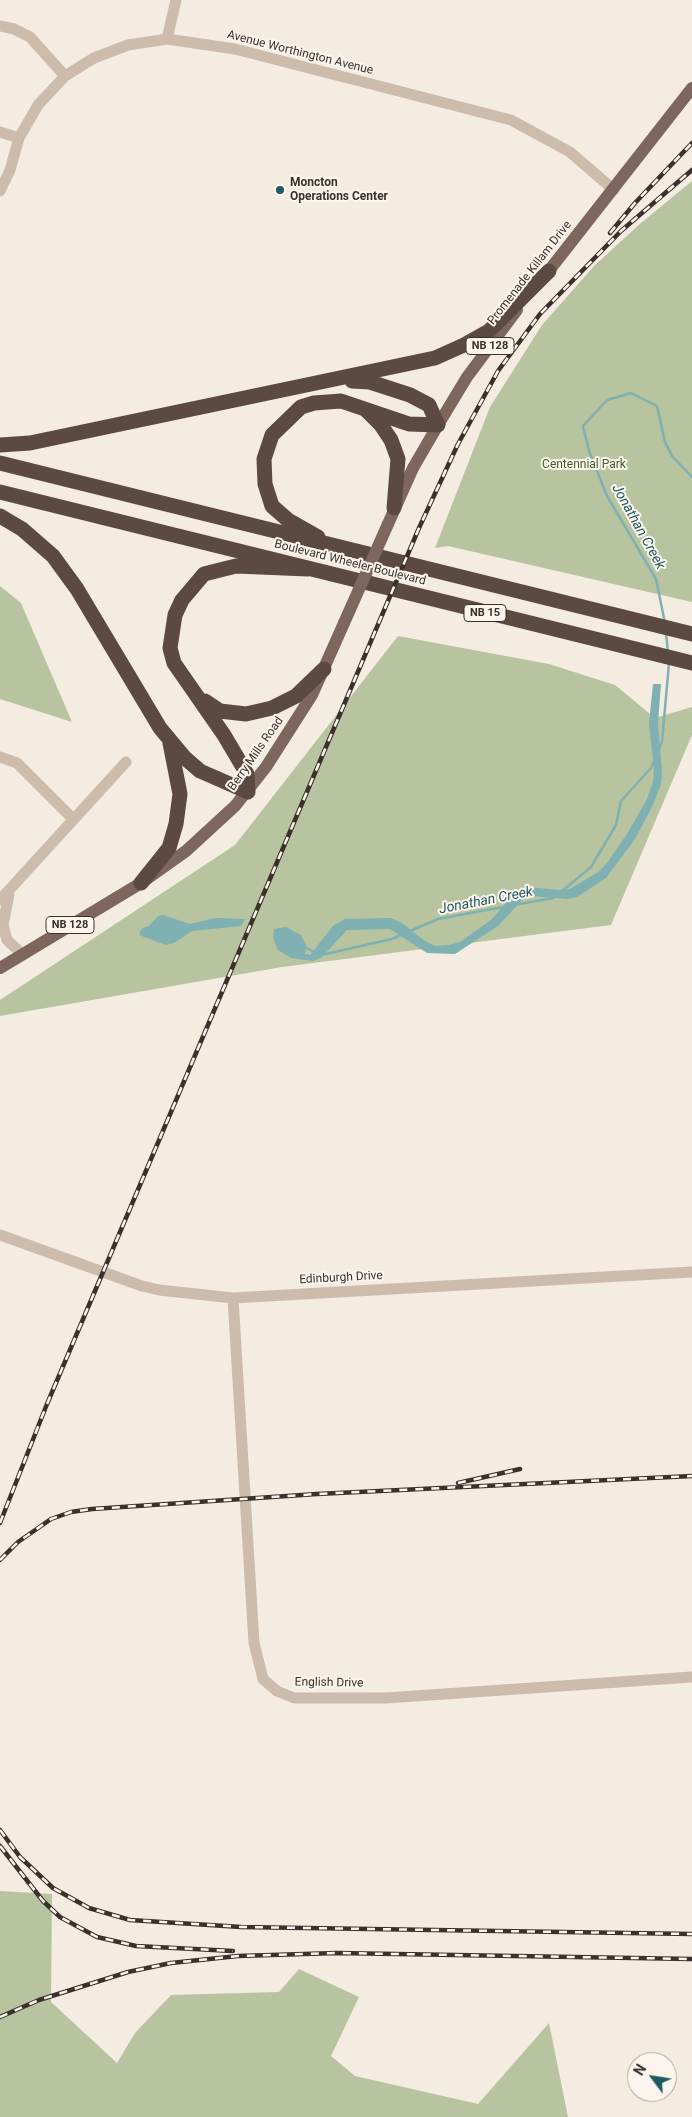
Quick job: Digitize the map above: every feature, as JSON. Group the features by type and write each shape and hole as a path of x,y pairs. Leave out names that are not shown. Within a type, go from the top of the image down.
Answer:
{"highway":[{"path":"0,445 30,442 435,358 489,331 548,271"},
{"path":"336,380 370,382 410,395 429,405 438,425 409,424 341,401 314,403 301,408 272,434 264,459 265,484 272,506 288,520 339,548"},
{"path":"364,408 381,425 391,440 398,459 394,508"},
{"name":"Boulevard Wheeler Boulevard","path":"0,464 692,634"},
{"name":"Boulevard Wheeler Boulevard","path":"0,492 692,663"},
{"path":"0,516 22,529 52,556 77,589 169,739 200,771 248,792 247,774 200,697 174,663 170,648 175,615 182,600 204,574 236,566 308,569"},
{"path":"200,697 220,712 246,714 272,708 296,696 324,669"},
{"path":"141,883 169,848 176,824 180,794 169,739"}],"main road":[{"name":"Promenade Killam Drive","path":"369,567 413,468 467,377 692,88"},
{"name":"Berry Mills Road","path":"0,968 141,883 186,851 214,828 248,792 289,733 312,695 369,567"}],"street":[{"path":"167,40 176,0"},
{"path":"0,26 14,29 30,38 65,76"},
{"name":"Avenue Worthington Avenue","path":"0,191 19,138 38,105 65,76 94,58 128,45 167,40 235,49 511,120 570,152 614,190"},
{"path":"0,132 19,138"},
{"path":"0,757 18,764 73,820"},
{"path":"0,900 126,762"},
{"path":"10,889 4,910 3,926 7,940 22,954"},
{"name":"Edinburgh Drive","path":"0,1235 142,1286 158,1290 233,1298 692,1272"},
{"name":"English Drive","path":"233,1298 254,1643 263,1680 277,1691 294,1698 386,1698 692,1677"}],"green space":[{"name":"Centennial Park","path":"692,181 692,602 448,546 435,548 490,407 542,325 595,265 641,223"},
{"path":"0,586 21,603 72,722 0,699"},
{"path":"398,636 549,664 615,685 655,718 692,707 692,735 611,925 282,967 0,1016 0,1000 235,845"},
{"path":"0,1891 52,1894 51,2002 117,2063 135,2033 171,1995 279,1992 299,1969 359,1997 331,2056 355,2076 478,2104 549,2023 568,2117 0,2117"}],"water":[{"path":"653,684 661,684 658,723 662,772 661,784 653,805 635,839 606,878 577,897 567,899 531,896 524,898 498,926 455,954 427,953 390,929 347,930 322,957 313,961 291,958 278,950 273,938 274,929 286,927 301,935 306,945 305,954 310,955 333,926 345,919 391,918 402,923 425,941 435,946 449,945 460,942 491,920 515,892 529,887 558,890 570,889 598,872 607,863 627,834 646,801 653,782 654,770 649,723"},
{"path":"163,915 190,924 216,918 245,919 241,926 192,931 174,943 166,945 139,935 142,928 149,926 158,916"}],"waterway":[{"name":"Jonathan Creek","path":"665,623 656,579 607,496 589,451 583,426 607,400 631,393 657,406 665,442 672,456 692,477"},
{"name":"Jonathan Creek","path":"666,633 668,653"},
{"name":"Jonathan Creek","path":"659,749 662,742 669,663"},
{"name":"Jonathan Creek","path":"561,892 591,867 616,825 621,801 651,768 655,759"},
{"name":"Jonathan Creek","path":"514,905 553,898"},
{"name":"Jonathan Creek","path":"410,931 438,919 503,907"},
{"name":"Jonathan Creek","path":"321,955 392,939 403,934"},
{"name":"Jonathan Creek","path":"303,946 316,953"}],"railway":[{"path":"610,233 635,203 692,143"},
{"path":"0,1523 47,1404 419,528 458,444 498,371 540,314 621,231 692,170"},
{"path":"458,1483 520,1469"},
{"path":"0,1560 18,1542 51,1519 71,1512 92,1509 317,1494 692,1476"},
{"path":"0,1830 20,1857 53,1888 89,1908 130,1920 241,1927 692,1934"},
{"path":"0,1846 43,1901 60,1917 97,1937 136,1946 233,1951"},
{"path":"0,2017 39,2000 128,1972 171,1963 238,1956 337,1953 692,1959"}],"place":[{"name":"Moncton Operations Center","path":"280,190"}]}
